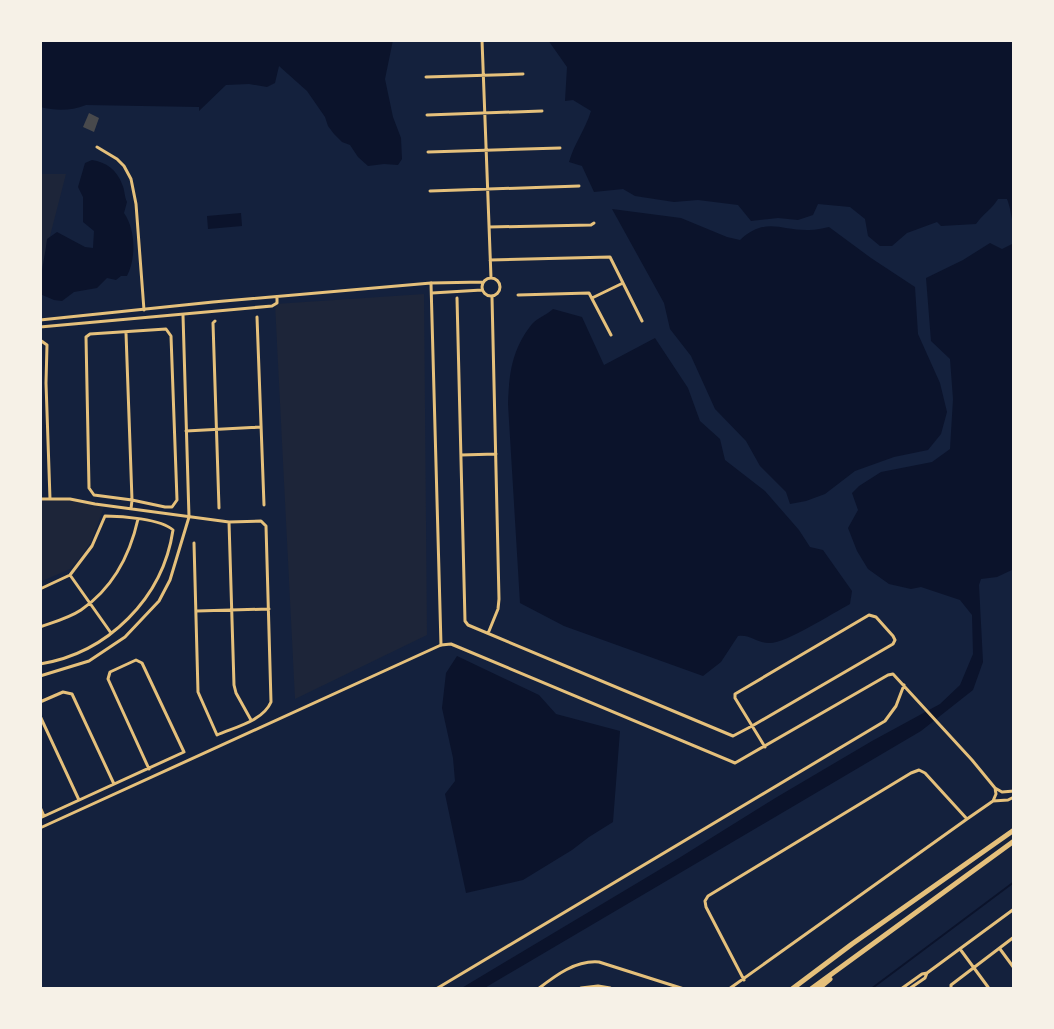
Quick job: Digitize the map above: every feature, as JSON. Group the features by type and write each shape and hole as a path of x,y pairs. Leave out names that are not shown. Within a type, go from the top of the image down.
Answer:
{"highway":[{"path":"785,989 1014,830"},
{"path":"818,989 893,928 1014,841"},
{"path":"792,989 852,944"},
{"path":"811,989 858,956"},
{"path":"581,989 610,989"}],"street":[{"path":"482,40 491,278"},
{"path":"426,77 523,74"},
{"path":"427,115 542,111"},
{"path":"97,147 117,159 131,179 136,204 144,310"},
{"path":"428,152 560,148"},
{"path":"430,191 579,186"},
{"path":"489,227 594,223"},
{"path":"490,260 610,257 642,321"},
{"path":"40,320 431,283 483,282 491,278 500,285 499,291 492,297"},
{"path":"483,282 482,290 492,297"},
{"path":"431,283 441,645"},
{"path":"592,298 623,283"},
{"path":"432,293 482,290"},
{"path":"518,295 589,293 611,335"},
{"path":"40,327 274,305 277,297"},
{"path":"489,632 499,605 492,297"},
{"path":"457,298 464,616 468,625 728,735 738,735 752,726 893,644 893,636 873,615 738,691 735,698 752,726 765,747"},
{"path":"40,676 89,661 125,637 159,601 170,580 189,517 183,315"},
{"path":"257,317 264,505"},
{"path":"215,321 219,508"},
{"path":"166,329 171,336 177,500 172,507 94,495 89,488 86,337 90,334 126,332 166,329"},
{"path":"126,332 131,509"},
{"path":"40,340 47,345 50,499"},
{"path":"186,431 261,427"},
{"path":"461,455 496,454"},
{"path":"40,499 70,499 229,522 261,521 266,526 271,702 267,710 251,720 217,735 198,692 194,543"},
{"path":"40,589 70,575 92,546 105,516 138,519 173,530 160,576 142,605 111,633 74,655 40,664"},
{"path":"40,627 82,610 114,578 124,562 138,519"},
{"path":"229,522 234,685 251,720"},
{"path":"70,575 111,633"},
{"path":"196,611 269,609"},
{"path":"40,828 441,645 451,644 730,762 739,762 893,674 995,788 1002,792 1014,791"},
{"path":"40,807 42,817 149,769 184,752 142,663 136,660 108,675 149,769"},
{"path":"436,989 885,721 896,706 904,685"},
{"path":"40,702 63,692 72,694 114,784"},
{"path":"40,716 79,800"},
{"path":"744,980 706,907 708,896 919,770 967,819"},
{"path":"993,801 995,788"},
{"path":"729,989 993,801 1014,797"},
{"path":"901,989 1014,909"},
{"path":"951,989 951,985 1014,937"},
{"path":"999,948 1014,968"},
{"path":"960,949 988,987"},
{"path":"538,989 552,977 588,961 684,989"},
{"path":"909,989 925,978 927,973"}],"shaded area":[{"path":"40,40 393,40 385,79 401,138 402,159 398,165 368,166 350,145 334,134 307,91 279,66 275,83 267,87 226,85 199,111 199,107 86,105 63,110 40,107"},
{"path":"548,40 1014,40 1014,227 1007,199 998,199 976,224 941,226 937,222 907,233 892,246 880,246 868,236 865,219 850,207 818,204 813,215 798,220 778,218 751,221 738,205 698,200 674,202 635,196 623,189 594,192 582,166 569,162 591,111 573,100 565,101 567,67"},
{"path":"92,160 110,168 123,186 127,202 124,213 131,228 133,244 130,269 127,276 116,280 107,278 97,288 74,292 62,301 54,300 40,294 47,239 57,232 93,248 94,231 83,222 83,197 78,187 85,163"},
{"path":"40,174 66,174 40,275"},
{"path":"612,209 681,218 740,240 758,228 774,226 809,230 829,227 915,287 918,334 940,383 947,412 941,434 928,450 894,457 855,471 825,494 790,504 786,492 760,466 746,441 715,409 691,356 670,329 664,303"},
{"path":"241,213 242,226 208,229 207,216"},
{"path":"990,243 1002,249 1014,243 1014,569 997,577 981,579 983,662 973,690 921,731 483,989 460,989 777,797 940,704 960,685 973,654 972,615 960,600 921,587 911,589 889,584 868,569 848,528 858,510 852,493 859,486 881,472 932,462 950,449 953,399 950,359 931,341 926,278"},
{"path":"424,294 427,635 295,699 275,304"},
{"path":"553,309 582,317 604,365 655,338 688,388 700,421 720,439 725,460 765,491 810,547 823,550 852,591 850,604 776,642 765,643 738,636 721,662 703,676 564,626 520,603 509,382 516,352 525,333 534,322"},
{"path":"73,500 104,507 91,542 70,569 40,582 40,501"},
{"path":"457,656 539,695 556,714 620,731 613,822 523,880 466,893 445,794 455,781 442,708 446,673"}],"building":[{"path":"89,113 99,118 94,132 83,127"}],"waterway":[{"path":"871,989 1014,882"}]}
